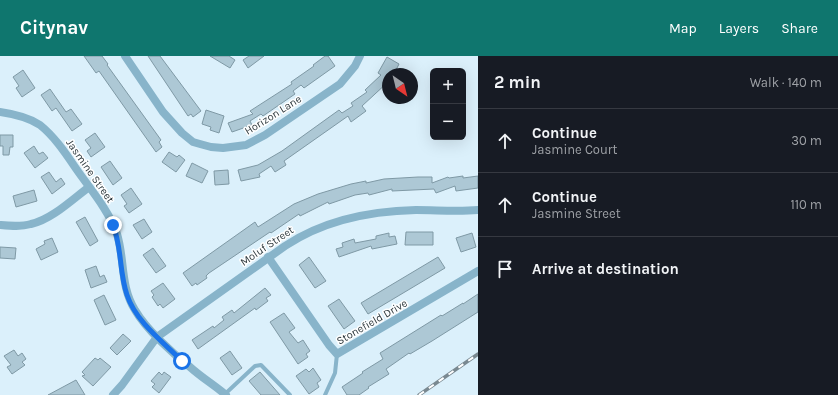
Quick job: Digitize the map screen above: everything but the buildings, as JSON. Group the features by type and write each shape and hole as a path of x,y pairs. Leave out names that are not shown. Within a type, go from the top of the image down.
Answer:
{"street":[{"name":"Horizon Lane","path":"125,56 163,112 182,133 193,142 210,147 223,148 246,145 256,141 271,131 340,84 355,66 360,56"},
{"name":"Jasmine Street","path":"0,112 27,118 41,126 60,147 102,205 116,233 130,303 145,324 182,361 225,394"},
{"path":"0,225 16,226 39,222 47,218 89,187"},
{"name":"Moluf Street","path":"114,395 157,337 294,240 326,225 368,214 392,211 453,212 478,210"},
{"name":"Stonefield Drive","path":"268,257 337,354 478,271"}],"lane":[{"path":"325,395 335,373 337,354"},
{"path":"225,394 255,366 261,365 290,395"}],"railway":[{"path":"419,395 478,354"}],"route":[{"path":"113,225 118,240 123,278 130,303 145,324 182,361"}]}
